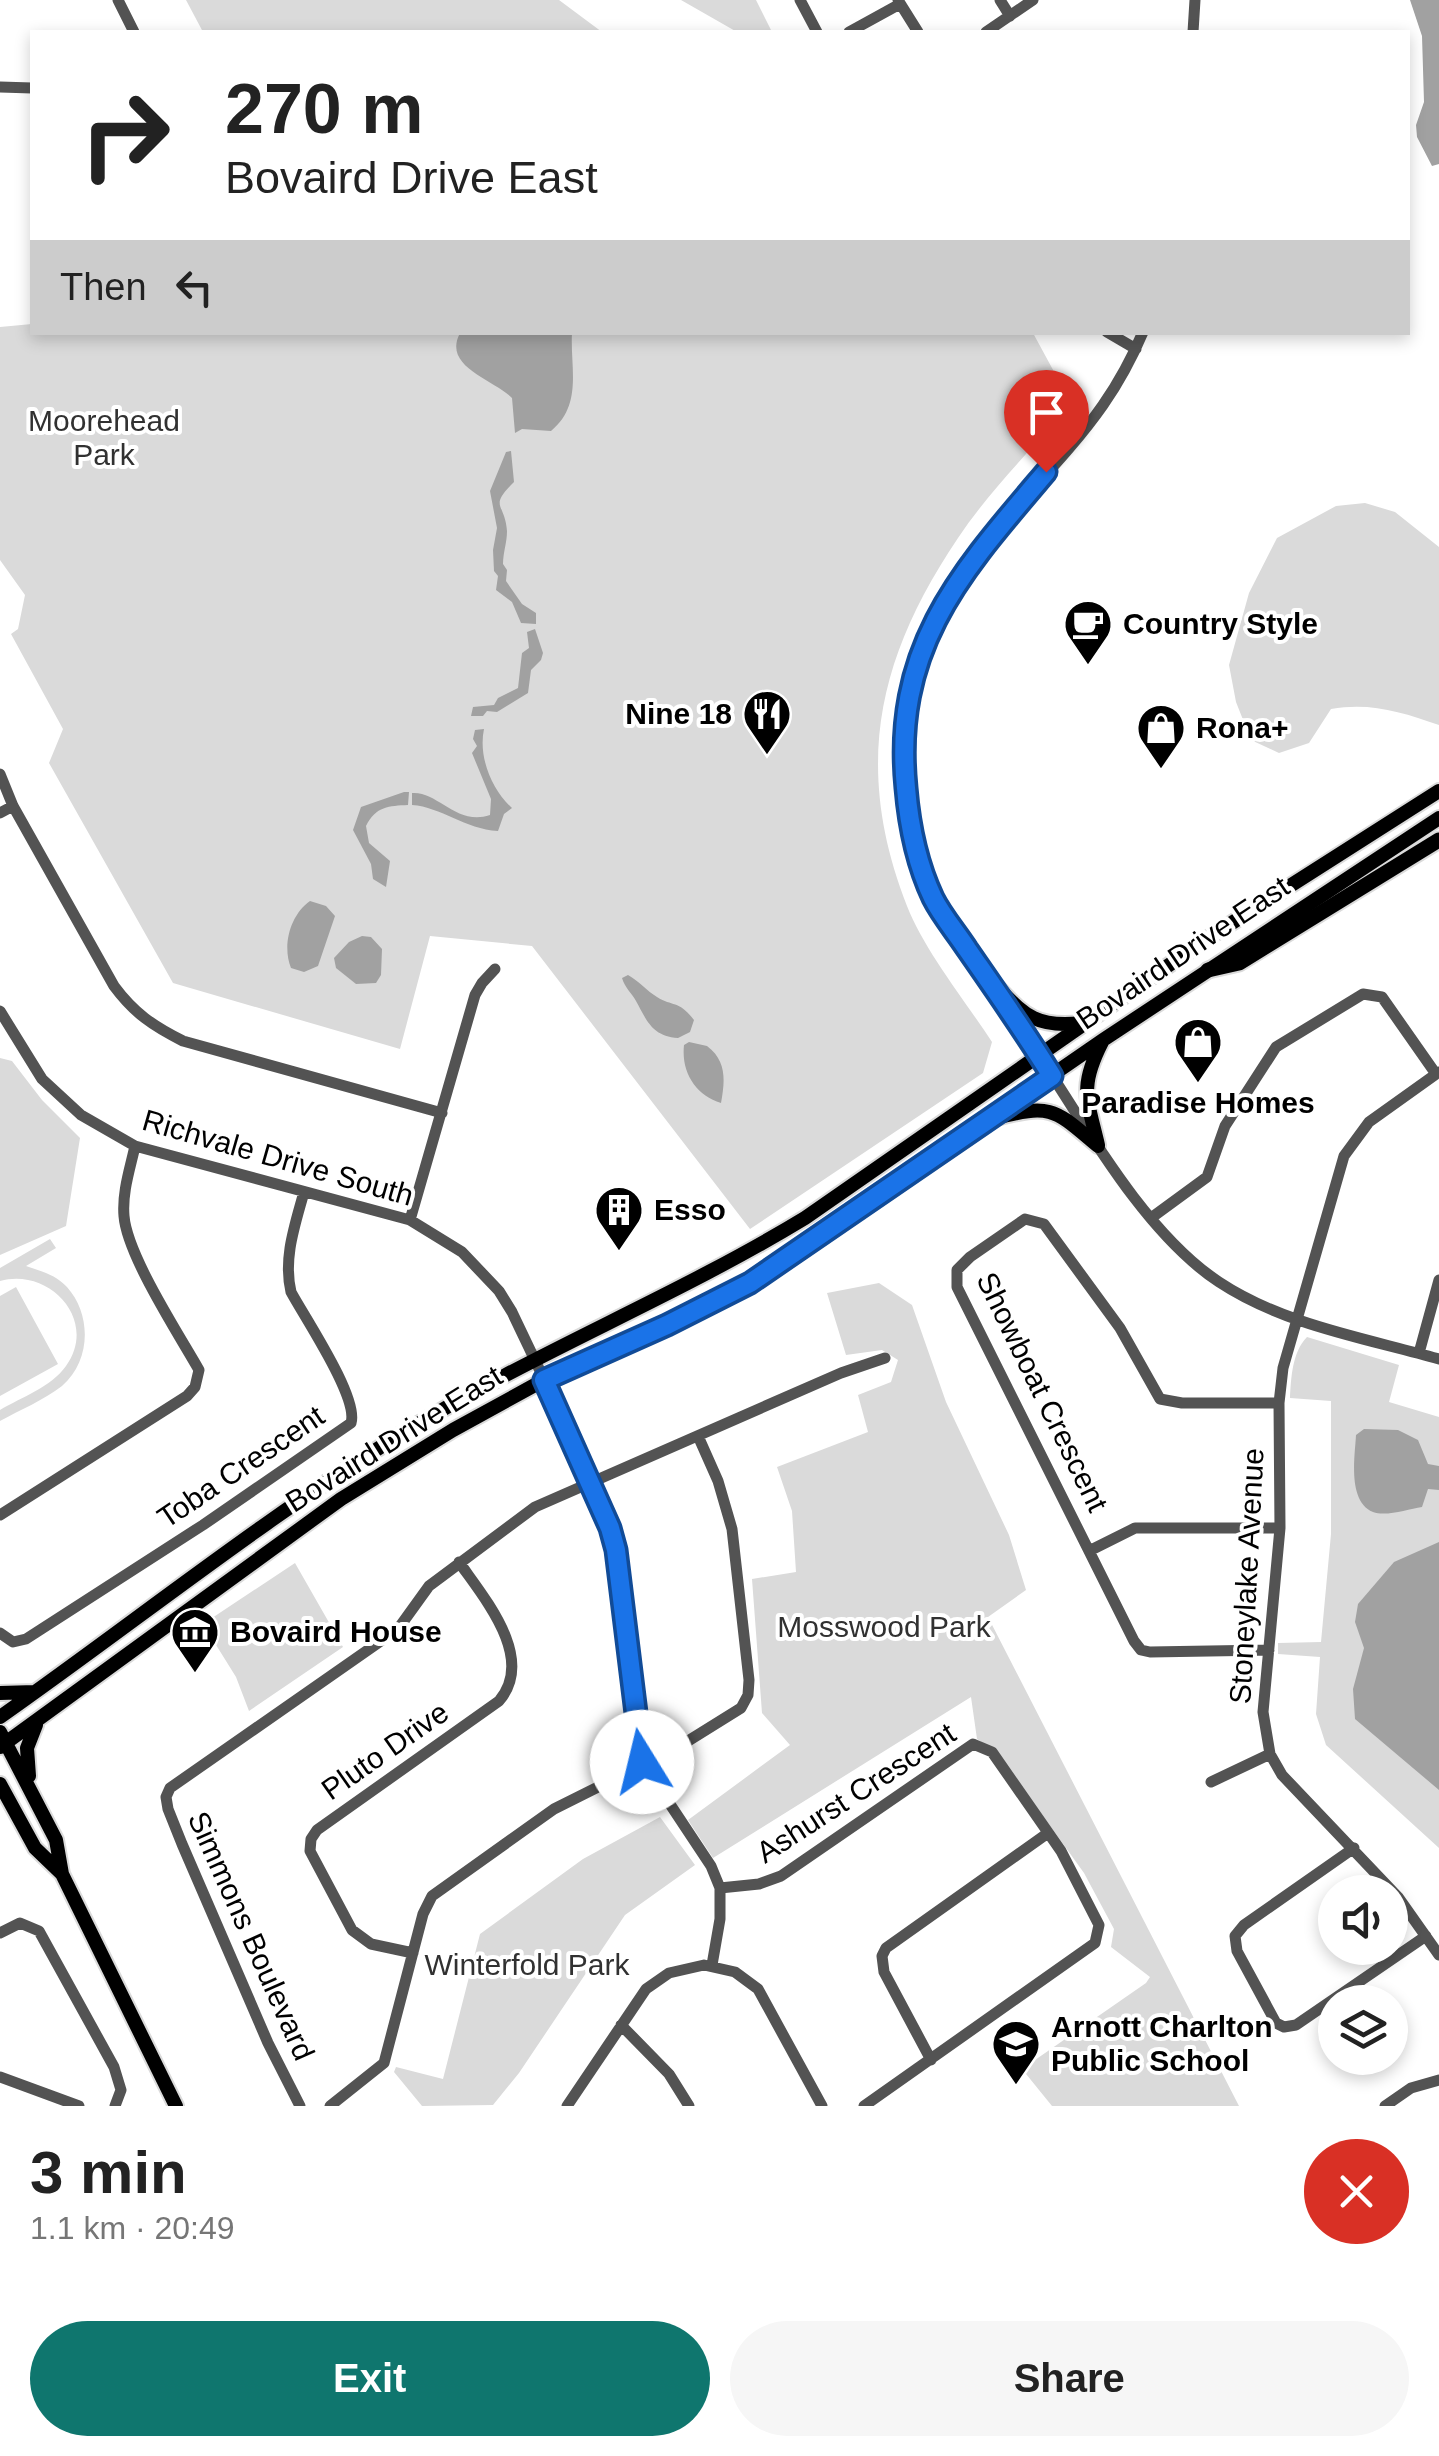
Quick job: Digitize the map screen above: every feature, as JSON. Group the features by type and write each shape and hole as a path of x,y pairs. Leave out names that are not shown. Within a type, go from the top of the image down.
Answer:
{"highway":[{"path":"1208,970 1239,963 1439,840"}],"main road":[{"name":"Bovaird Drive East","path":"0,1716 328,1480 452,1404 754,1249 805,1218 1279,891 1439,791"},
{"name":"Bovaird Drive East","path":"2,1740 46,1714 340,1500 453,1430 544,1380 750,1283 1103,1040 1439,818"},
{"path":"985,975 1031,1019 1042,1024 1086,1022"},
{"path":"1098,1146 1086,1082 1088,1067 1103,1040"},
{"path":"986,1121 1028,1110 1049,1110 1060,1114 1098,1146"},
{"path":"0,1693 36,1692"},
{"path":"36,1800 26,1762 27,1748 32,1730 46,1714"},
{"path":"2,1740 56,1840 62,1874 176,2106"},
{"path":"0,1784 4,1798 35,1848 62,1874"}],"street":[{"path":"118,0 133,30"},
{"path":"800,0 816,30"},
{"path":"1000,0 1010,16"},
{"path":"989,30 1033,0"},
{"path":"1193,30 1195,0"},
{"path":"852,30 899,2 917,30"},
{"path":"0,88 30,88"},
{"path":"1112,335 1136,349"},
{"path":"1142,335 1102,406 1008,517 946,598 928,633 911,685 903,759 908,812 917,850 934,900 1098,1146 1176,1246 1218,1282 1252,1302 1297,1319 1439,1359"},
{"path":"0,774 13,806 114,986 148,1023 183,1041 442,1113"},
{"path":"0,813 13,806"},
{"path":"410,1220 475,995 482,982 496,970"},
{"path":"1152,1218 1208,1178 1226,1126 1276,1047 1363,994 1382,997 1438,1073"},
{"name":"Richvale Drive South","path":"0,1011 42,1080 81,1115 135,1146 410,1220 442,1238 477,1266 512,1312 591,1484 616,1550 642,1762"},
{"name":"Stoneylake Avenue","path":"1438,1073 1378,1115 1352,1142 1339,1169 1283,1368 1280,1528 1263,1712 1270,1754 1290,1785 1398,1897 1439,1954"},
{"path":"0,1515 155,1418 196,1386 199,1370 129,1242 124,1196 135,1146"},
{"name":"Toba Crescent","path":"0,1633 13,1642 26,1639 351,1423 354,1413 346,1394 291,1292 287,1275 304,1192"},
{"name":"Showboat Crescent","path":"1268,1650 1150,1652 1134,1641 957,1287 957,1270 1026,1219 1035,1219 1044,1224 1120,1328 1160,1399 1182,1403 1280,1403"},
{"path":"1419,1353 1439,1280"},
{"name":"Simmons Boulevard","path":"300,2106 224,1944 168,1809 166,1797 170,1788 398,1629 429,1586 536,1507 842,1373 885,1358"},
{"path":"330,2106 384,2063 423,1914 432,1896 554,1809 680,1746 741,1708 748,1694 732,1529 718,1480 698,1436"},
{"path":"1091,1550 1136,1528 1280,1528"},
{"name":"Pluto Drive","path":"412,1953 371,1944 352,1930 310,1851 310,1839 317,1830 500,1701 508,1691 511,1675 507,1636 459,1562"},
{"name":"Ashurst Crescent","path":"720,1888 759,1884 781,1876 973,1744 992,1752 1048,1833 1096,1918 1099,1936 1091,1948 864,2106"},
{"path":"1211,1782 1270,1754"},
{"path":"642,1762 712,1866 720,1888 720,1919 712,1965"},
{"path":"932,2060 884,1972 882,1956 886,1948 1048,1833"},
{"path":"1354,1848 1238,1930 1237,1950 1276,2023 1284,2027 1296,2025 1426,1936"},
{"path":"0,1933 20,1923 39,1931 114,2067 121,2090 115,2106"},
{"path":"567,2106 646,1990 662,1976 689,1966 712,1965 743,1977 762,1994 822,2106"},
{"path":"621,2025 669,2074 689,2106"},
{"path":"0,2078 79,2106"},
{"path":"1385,2106 1411,2088 1439,2080"}],"green space":[{"path":"186,0 559,0 599,30 202,30"},
{"path":"681,0 756,0 771,30 734,30"},
{"name":"Moorehead Park","path":"30,324 30,335 1034,335 1071,403 984,503 930,583 892,671 882,715 878,761 890,855 907,906 935,958 992,1042 983,1073 750,1229 532,946 430,936 400,1049 173,983 49,763 63,729 11,634 18,629 25,595 0,560 0,327"},
{"path":"1365,503 1395,512 1439,547 1439,725 1386,710 1331,709 1309,743 1279,753 1251,740 1236,702 1229,665 1249,593 1277,538 1336,506"},
{"path":"0,1058 12,1061 42,1100 80,1138 66,1226 0,1255"},
{"path":"50,1239 56,1248 26,1266 58,1279 75,1298 84,1324 83,1351 72,1376 62,1386 0,1421 0,1410 52,1380 75,1349 73,1315 64,1301 36,1282 0,1281 0,1268"},
{"name":"Mosswood Park","path":"879,1283 912,1305 946,1402 1009,1535 1026,1590 988,1617 1239,2106 1052,2106 1022,2069 1150,1977 1111,1947 1114,1929 1084,1873 997,1752 977,1739 971,1697 713,1858 688,1820 790,1745 762,1713 752,1579 796,1572 792,1511 777,1467 868,1432 858,1395 891,1382 898,1360 882,1350 846,1355 827,1293"},
{"path":"16,1287 58,1364 0,1396 0,1296"},
{"path":"1307,1337 1399,1365 1389,1402 1439,1417 1439,1848 1326,1745 1316,1714 1320,1657 1278,1654 1278,1643 1321,1642 1331,1534 1331,1401 1290,1398 1295,1358"},
{"path":"295,1563 343,1647 249,1711 236,1677 203,1624"},
{"name":"Winterfold Park","path":"660,1817 695,1865 625,1915 519,2073 493,2105 422,2106 394,2072 396,2067 443,2079 480,1934 583,1859"}],"shaded area":[{"path":"1410,0 1439,0 1439,164 1432,166 1417,137 1416,125 1424,102 1422,36"},
{"path":"459,335 572,335 571,398 561,421 551,431 522,429 515,433 512,398 472,371 458,355"},
{"path":"511,451 514,482 500,501 507,531 503,564 506,581 522,604 536,613 536,624 521,623 512,602 496,590 498,576 493,550 497,528 490,491 506,452"},
{"path":"535,629 543,653 531,670 528,693 497,712 471,716 473,707 494,705 498,698 518,688 522,653 529,648 527,632"},
{"path":"484,729 483,751 488,772 512,808 504,814 498,831 412,805 412,793 421,794 467,816 490,815 491,799 472,753 477,746 473,739 475,730"},
{"path":"409,792 408,805 379,811 366,826 369,843 390,861 386,887 373,879 371,864 353,830 361,807"},
{"path":"310,901 326,906 335,916 318,966 304,972 291,968 288,941 297,914"},
{"path":"371,937 382,949 381,975 376,983 356,984 336,968 334,958 349,942"},
{"path":"628,975 657,997 684,1009 694,1020 690,1032 678,1038 656,1031 625,985 622,978"},
{"path":"689,1042 707,1046 718,1058 724,1079 721,1103 692,1082 684,1055 684,1045"},
{"path":"1364,1429 1398,1430 1418,1440 1428,1464 1439,1466 1439,1490 1428,1489 1422,1507 1384,1514 1373,1512 1359,1498 1354,1466 1356,1435"},
{"path":"1439,1542 1439,1790 1355,1719 1353,1689 1364,1648 1355,1622 1358,1604 1394,1562"}],"place":[{"name":"Country Style","path":"1088,666"},
{"name":"Nine 18","path":"767,756"},
{"name":"Rona+","path":"1161,770"},
{"name":"Paradise Homes","path":"1198,1084"},
{"name":"Esso","path":"619,1252"},
{"name":"Bovaird House","path":"195,1674"},
{"name":"Arnott Charlton Public School","path":"1016,2086"}],"route":[{"path":"642,1762 616,1550 610,1528 544,1380 750,1283 1052,1076 934,900 908,812 903,759 907,703 916,665 933,622 971,563 1046,472"}]}
